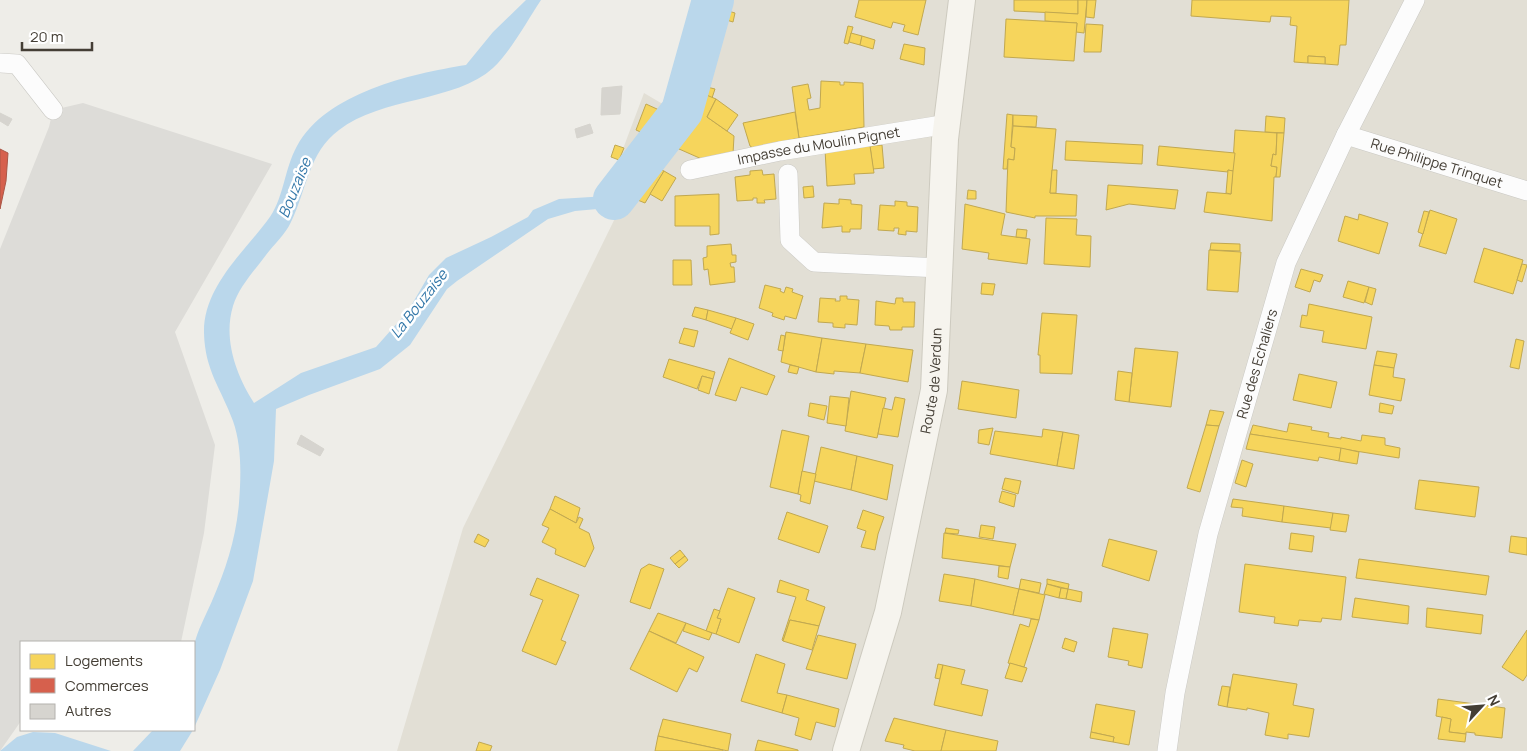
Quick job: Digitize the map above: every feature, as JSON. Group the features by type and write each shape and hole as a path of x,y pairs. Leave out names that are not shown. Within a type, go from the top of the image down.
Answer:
{"main road":[{"name":"Route de Verdun","path":"846,751 888,612 912,505 934,390 948,124 962,0"}],"street":[{"name":"Rue des Echaliers","path":"1167,751 1174,693 1208,534 1283,272 1346,135 1415,0"},
{"path":"0,63 17,64 53,110"},
{"name":"Impasse du Moulin Pignet","path":"690,170 780,151 948,124"},
{"name":"Rue Philippe Trinquet","path":"1346,135 1527,191"},
{"path":"788,174 790,240 814,262 940,268"}],"shaded area":[{"path":"721,0 1527,0 1527,751 397,751 463,528 623,202 629,197 609,186 644,93 683,116 695,95"},
{"path":"83,103 272,164 175,332 215,445 204,533 181,641 20,641 20,722 0,751 0,249 49,127 53,110"}],"water":[{"name":"Bouzaise","path":"526,0 541,0 500,61 477,79 439,94 376,111 356,119 339,130 321,150 309,173 289,227 247,279 233,306 230,318 230,331 233,356 242,381 254,403 301,373 376,347 408,311 429,275 446,258 528,217 533,210 559,199 607,196 618,192 629,196 609,208 575,211 548,219 447,289 410,345 380,369 276,409 274,461 253,581 220,670 195,726 195,640 222,577 230,553 238,516 240,483 240,462 236,431 210,369 205,346 205,317 210,301 226,272 273,213 281,194 289,164 297,146 310,128 328,112 348,99 371,89 420,74 466,65 493,32"},
{"path":"699,0 721,0 695,95 684,116 671,110"},
{"path":"152,731 192,731 180,751 133,751"},
{"path":"33,732 55,733 111,751 0,751 17,737"}],"building: Logements":[{"path":"859,0 926,0 918,35 903,31 905,25 893,22 891,28 855,17"},
{"path":"1014,0 1078,0 1078,14 1014,11"},
{"path":"1078,0 1087,0 1084,33 1076,32 1077,23 1045,21 1045,12 1078,14"},
{"path":"1087,0 1096,0 1094,18 1086,17"},
{"path":"1192,0 1349,0 1346,45 1340,45 1338,65 1325,64 1325,57 1308,56 1308,63 1294,62 1297,26 1290,25 1291,17 1271,16 1270,22 1191,16"},
{"path":"725,10 735,13 733,22 723,19"},
{"path":"1006,19 1077,23 1074,61 1004,57"},
{"path":"1086,24 1103,25 1101,52 1084,52"},
{"path":"848,26 853,27 848,44 844,43"},
{"path":"851,33 862,36 860,45 849,42"},
{"path":"862,36 875,40 873,49 860,45"},
{"path":"904,44 925,48 924,65 900,59"},
{"path":"1308,56 1325,57 1325,64 1308,63"},
{"path":"821,81 840,82 840,85 844,85 844,82 863,83 864,127 799,138 792,87 808,84 811,98 807,99 809,110 820,108"},
{"path":"699,85 715,89 712,98 697,91"},
{"path":"697,91 716,99 707,117 734,136 733,154 704,160 670,145"},
{"path":"716,99 738,115 727,131 707,117"},
{"path":"646,104 681,120 670,145 636,130"},
{"path":"795,112 799,138 753,148 750,146 743,123"},
{"path":"1007,114 1013,115 1011,147 1015,148 1014,160 1008,159 1007,169 1003,169"},
{"path":"1013,115 1037,116 1036,127 1013,126"},
{"path":"1266,116 1285,118 1284,133 1265,132"},
{"path":"1013,126 1056,129 1050,193 1077,195 1076,216 1035,216 1035,218 1006,212 1008,159 1014,160 1015,148 1011,147"},
{"path":"1235,130 1277,133 1276,155 1273,154 1271,166 1277,167 1276,177 1274,177 1272,221 1204,212 1207,192 1231,194"},
{"path":"1277,133 1284,133 1280,177 1276,177 1277,167 1271,166 1273,154 1276,155"},
{"path":"1066,141 1143,145 1142,164 1065,160"},
{"path":"615,145 624,148 619,160 611,157"},
{"path":"882,145 884,168 873,169 870,146"},
{"path":"870,146 874,173 854,174 855,184 827,186 825,149"},
{"path":"1159,146 1235,153 1233,171 1157,165"},
{"path":"637,147 651,154 647,163 633,157"},
{"path":"633,157 664,171 645,203 618,192"},
{"path":"762,170 763,175 774,174 776,199 764,200 765,203 757,203 757,198 737,201 735,177 750,175 750,171"},
{"path":"1052,170 1057,170 1056,193 1050,193"},
{"path":"1228,170 1233,171 1231,194 1226,193"},
{"path":"664,171 676,178 662,201 650,194"},
{"path":"1108,185 1178,190 1175,209 1129,204 1106,210"},
{"path":"813,186 814,197 804,198 803,187"},
{"path":"968,190 976,191 976,199 967,199"},
{"path":"719,194 719,234 710,235 710,226 675,226 675,196"},
{"path":"839,199 851,200 851,204 862,205 861,229 850,229 850,232 842,232 842,226 822,228 824,203 839,204"},
{"path":"895,201 907,202 907,206 918,207 917,232 906,231 906,235 898,234 899,228 894,228 894,231 878,230 880,205 895,206"},
{"path":"965,204 1005,214 1001,235 1030,239 1027,264 988,259 989,253 962,249"},
{"path":"1430,210 1457,219 1446,254 1419,246"},
{"path":"1424,211 1429,212 1423,234 1418,232"},
{"path":"1359,214 1388,223 1379,254 1338,241 1345,216 1358,220"},
{"path":"1046,218 1077,219 1076,235 1091,236 1090,267 1044,264"},
{"path":"1017,229 1027,230 1026,238 1016,237"},
{"path":"1211,243 1240,244 1240,251 1210,250"},
{"path":"731,244 732,255 736,255 736,262 730,263 731,267 734,267 735,282 710,285 708,269 704,270 703,258 707,257 707,246"},
{"path":"1484,248 1523,260 1513,294 1474,282"},
{"path":"1209,250 1241,252 1238,292 1207,290"},
{"path":"673,260 691,260 692,285 673,285"},
{"path":"1522,264 1527,265 1522,282 1517,280"},
{"path":"1301,269 1323,275 1320,282 1314,280 1310,292 1295,287"},
{"path":"1348,281 1369,287 1364,303 1343,297"},
{"path":"982,283 995,284 993,295 981,294"},
{"path":"765,285 781,289 780,291 784,293 786,287 793,289 792,292 803,296 796,319 785,316 784,320 772,316 773,313 759,308"},
{"path":"1369,287 1376,289 1372,305 1365,302"},
{"path":"840,296 859,300 857,325 845,324 845,328 833,327 833,323 818,322 820,298 840,301"},
{"path":"896,298 903,298 903,302 915,302 914,327 890,330 889,326 875,325 876,301 895,304"},
{"path":"1309,304 1372,317 1366,349 1322,342 1324,331 1300,327 1302,315 1307,316"},
{"path":"695,307 708,310 706,320 692,316"},
{"path":"708,310 736,318 732,329 706,320"},
{"path":"1042,313 1077,315 1072,374 1040,373 1040,355 1038,355"},
{"path":"736,318 754,324 748,340 730,333"},
{"path":"684,328 698,331 694,347 679,343"},
{"path":"786,332 822,338 816,372 781,362"},
{"path":"781,335 785,336 783,351 778,350"},
{"path":"822,338 866,344 860,373 834,371 834,374 816,372"},
{"path":"1516,339 1524,341 1519,369 1510,367"},
{"path":"866,344 913,350 908,382 860,373"},
{"path":"1135,348 1178,352 1171,407 1129,402"},
{"path":"1377,351 1397,354 1394,368 1374,365"},
{"path":"729,358 775,376 767,395 741,387 736,401 715,395"},
{"path":"669,359 715,372 713,379 702,376 697,389 663,377"},
{"path":"790,365 799,367 797,374 788,372"},
{"path":"1374,365 1394,368 1393,377 1405,379 1401,401 1369,395"},
{"path":"1118,371 1132,373 1129,402 1115,400"},
{"path":"1299,374 1337,382 1331,408 1293,400"},
{"path":"702,376 713,379 709,394 698,390"},
{"path":"962,381 1019,390 1016,418 958,409"},
{"path":"851,391 886,398 877,438 845,431"},
{"path":"830,396 849,398 846,426 827,423"},
{"path":"895,397 905,399 898,437 878,434 883,408 892,410"},
{"path":"810,403 827,406 824,420 808,416"},
{"path":"1380,403 1394,406 1392,414 1379,412"},
{"path":"1210,410 1224,412 1219,426 1206,425"},
{"path":"1289,423 1312,427 1311,430 1329,433 1328,437 1341,439 1341,437 1361,441 1362,435 1385,438 1385,445 1400,448 1399,458 1250,434 1253,425 1287,432"},
{"path":"1206,425 1219,426 1200,492 1187,488"},
{"path":"993,428 989,445 978,443 979,430"},
{"path":"1043,429 1063,432 1057,466 990,454 995,431 1042,437"},
{"path":"782,430 809,436 798,494 770,487"},
{"path":"1063,432 1079,435 1074,469 1057,466"},
{"path":"1250,434 1341,448 1339,461 1319,457 1318,461 1246,449"},
{"path":"821,447 857,456 851,490 814,481"},
{"path":"1341,448 1359,452 1357,464 1339,461"},
{"path":"857,456 893,465 887,500 851,490"},
{"path":"1242,460 1253,464 1246,487 1235,483"},
{"path":"802,471 816,474 810,504 800,501 801,495 798,494"},
{"path":"1005,478 1021,481 1018,494 1002,489"},
{"path":"1419,480 1479,487 1475,517 1415,509"},
{"path":"1002,491 1016,495 1014,507 999,502"},
{"path":"555,496 580,508 576,523 550,509"},
{"path":"1233,499 1284,506 1282,522 1242,516 1243,508 1231,507"},
{"path":"1284,506 1333,513 1331,528 1282,522"},
{"path":"550,509 576,523 579,517 583,519 579,528 589,533 594,548 585,567 555,554 556,549 542,542 549,528 542,525"},
{"path":"863,510 884,517 875,550 861,547 866,531 857,528"},
{"path":"787,512 828,526 819,553 778,539"},
{"path":"1333,513 1349,515 1346,532 1330,530"},
{"path":"981,525 995,527 993,539 979,537"},
{"path":"946,528 959,530 958,534 945,533"},
{"path":"944,533 1016,544 1010,567 942,558"},
{"path":"1291,533 1314,536 1312,552 1289,549"},
{"path":"478,534 489,540 485,547 474,542"},
{"path":"1511,536 1527,538 1527,555 1509,552"},
{"path":"1109,539 1157,551 1149,581 1102,566"},
{"path":"680,550 685,556 675,564 670,558"},
{"path":"685,556 688,560 679,568 675,564"},
{"path":"1359,559 1489,576 1486,595 1356,578"},
{"path":"649,564 664,569 650,609 630,602 641,569"},
{"path":"1245,564 1346,577 1341,620 1322,618 1321,622 1299,620 1298,626 1274,623 1275,617 1239,612"},
{"path":"999,566 1010,567 1008,579 998,577"},
{"path":"944,574 975,579 971,606 939,601"},
{"path":"537,578 579,595 561,640 566,642 556,665 522,651 543,600 530,595"},
{"path":"975,579 1019,589 1013,615 971,606"},
{"path":"1021,579 1041,583 1039,593 1019,589"},
{"path":"1047,579 1069,584 1068,589 1047,584"},
{"path":"780,580 809,590 806,600 825,607 819,626 790,620 783,641 796,597 777,592"},
{"path":"1047,584 1061,588 1059,598 1044,594"},
{"path":"728,588 755,598 739,643 716,634 721,619 717,618"},
{"path":"1061,588 1068,589 1066,599 1059,598"},
{"path":"1019,589 1045,595 1039,620 1013,615"},
{"path":"1068,589 1082,592 1081,602 1066,599"},
{"path":"1355,598 1409,606 1408,624 1352,617"},
{"path":"1427,608 1483,615 1481,634 1426,627"},
{"path":"714,609 720,611 717,618 721,619 716,634 706,631"},
{"path":"658,613 686,623 676,643 649,631"},
{"path":"1031,619 1039,620 1024,667 1008,663 1020,624 1029,627"},
{"path":"790,620 819,626 812,650 783,641"},
{"path":"686,623 712,633 709,640 683,631"},
{"path":"1113,628 1148,634 1142,668 1128,665 1129,661 1108,657"},
{"path":"1527,630 1527,675 1523,681 1502,667"},
{"path":"649,631 704,657 697,672 689,668 677,692 630,669"},
{"path":"818,635 856,644 847,679 806,669"},
{"path":"1065,638 1077,642 1074,652 1062,648"},
{"path":"756,654 785,664 777,693 787,695 782,713 741,701"},
{"path":"1010,663 1027,668 1022,682 1005,678"},
{"path":"938,664 943,665 940,679 935,678"},
{"path":"943,665 965,670 961,684 988,690 982,716 934,705"},
{"path":"1233,674 1297,684 1293,705 1314,709 1309,737 1288,734 1288,739 1265,735 1269,713 1247,708 1247,710 1227,707"},
{"path":"1222,686 1230,687 1227,707 1218,705"},
{"path":"787,695 839,709 835,727 816,722 811,740 795,735 799,718 782,713"},
{"path":"1438,699 1505,708 1502,738 1475,735 1475,733 1449,732 1451,719 1436,716"},
{"path":"1096,704 1135,711 1129,745 1113,742 1114,737 1091,732"},
{"path":"1442,717 1451,719 1449,732 1466,734 1465,742 1438,739"},
{"path":"894,718 946,730 941,751 915,751 903,748 904,745 885,741"},
{"path":"663,719 731,734 728,751 658,736"},
{"path":"946,730 998,741 996,751 941,751"},
{"path":"1091,732 1114,737 1113,742 1090,738"},
{"path":"658,736 723,750 723,751 655,751"},
{"path":"758,740 798,750 798,751 755,751"},
{"path":"479,742 492,746 490,751 476,751"}],"building: Commerces":[{"path":"0,149 8,153 6,181 0,209"}],"building: Autres":[{"path":"622,86 620,114 601,115 602,88"},
{"path":"0,113 12,119 8,126 0,121"},
{"path":"590,124 593,133 577,138 575,129"},
{"path":"301,435 324,449 320,456 297,444"}],"waterway":[{"name":"La Bouzaise","path":"614,199 682,111 713,0"}]}
